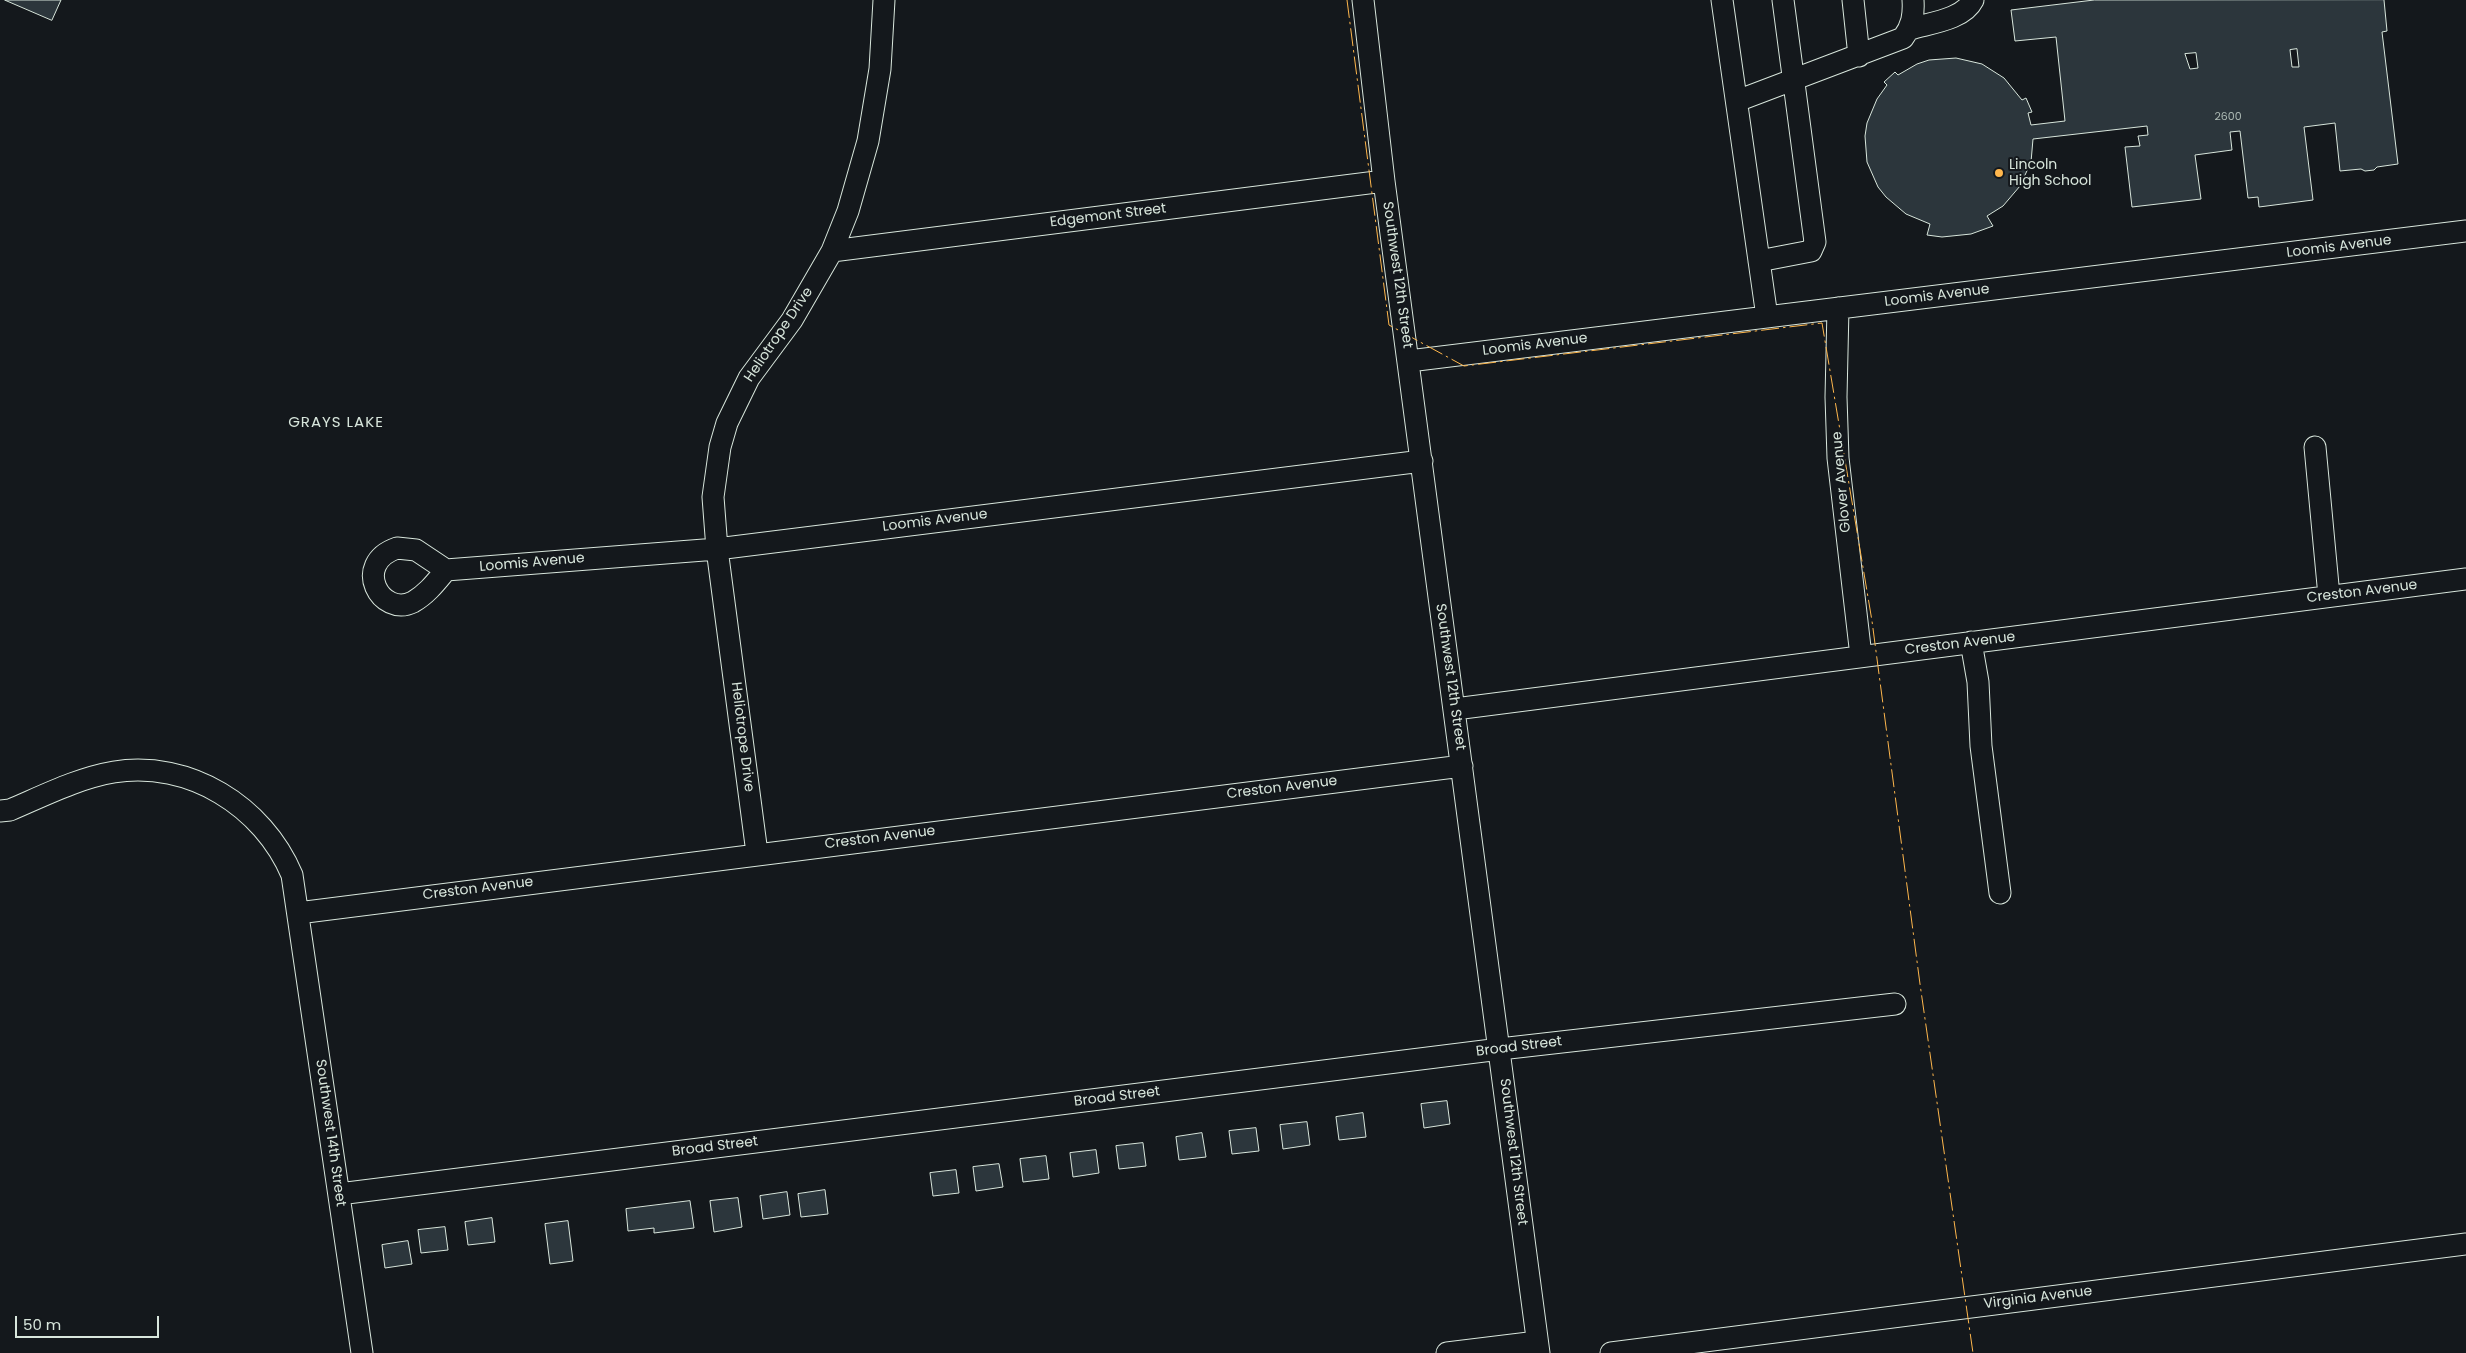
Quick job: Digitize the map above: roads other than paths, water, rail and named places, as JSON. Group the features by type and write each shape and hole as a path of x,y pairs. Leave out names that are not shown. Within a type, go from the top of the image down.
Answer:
{"street":[{"name":"Heliotrope Drive","path":"757,853 713,497 720,448 727,423 749,378 792,320 832,251 848,211 868,141 880,69 884,0"},
{"name":"Southwest 12th Street","path":"1363,0 1384,181 1538,1348"},
{"path":"1722,0 1767,317"},
{"path":"1760,261 1810,250 1815,242 1783,0"},
{"path":"1853,0 1859,56"},
{"path":"1737,101 1903,38 1910,29 1913,17 1913,0"},
{"path":"1910,29 1953,16 1968,9 1972,0"},
{"name":"Edgemont Street","path":"832,251 1384,181"},
{"name":"Loomis Avenue","path":"1408,361 2466,231"},
{"name":"Glover Avenue","path":"1838,308 1836,397 1838,458 1861,656"},
{"path":"2315,447 2329,596"},
{"name":"Loomis Avenue","path":"446,570 718,548 1422,461"},
{"name":"Creston Avenue","path":"1455,709 2466,579"},
{"path":"1971,642 1978,682 1981,746 2000,893"},
{"name":"Creston Avenue","path":"298,913 757,853 1462,766"},
{"name":"Southwest 14th Street","path":"3,814 85,779 114,772 146,770 197,782 215,789 256,820 277,844 292,875 362,1353"},
{"name":"Broad Street","path":"339,1194 1500,1050 1895,1004"},
{"name":"Virginia Avenue","path":"1611,1353 2466,1244"},
{"path":"1448,1353 1538,1348"}],"place":[{"name":"Lincoln High School","path":"1999,173"}],"district":[{"name":"GRAYS LAKE","path":"336,423"}]}
